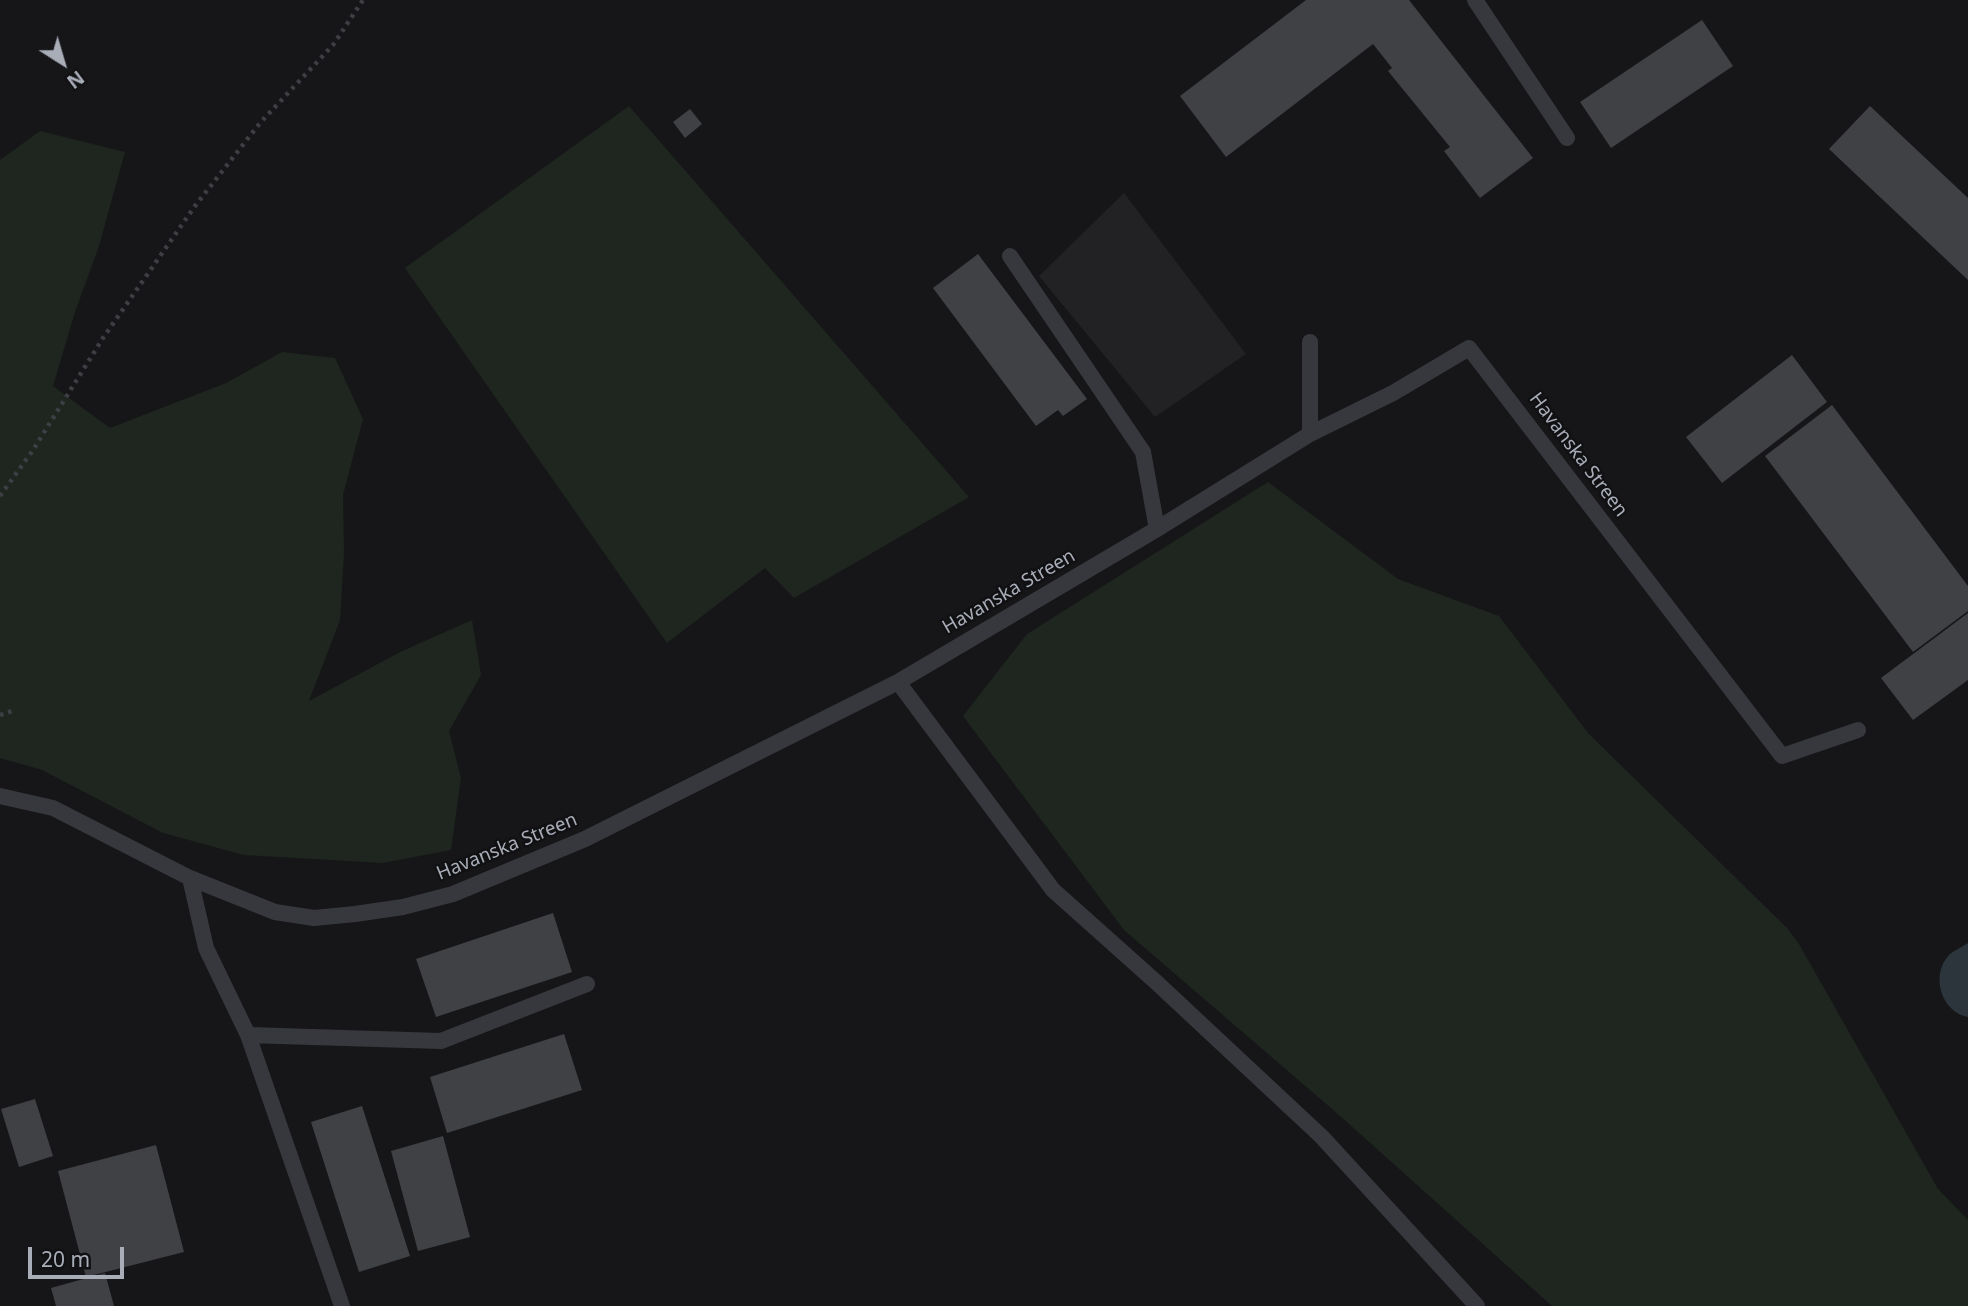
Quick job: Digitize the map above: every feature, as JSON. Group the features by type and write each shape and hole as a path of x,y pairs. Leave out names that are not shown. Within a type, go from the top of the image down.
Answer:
{"lane":[{"path":"1475,0 1567,138"},
{"path":"1010,256 1143,452 1157,529"},
{"path":"1310,342 1310,434"},
{"name":"Havanska Streen","path":"0,796 53,808 190,878 275,912 314,918 403,907 453,894 585,839 898,682 1157,529 1310,434 1393,393 1469,348 1782,756 1858,730"},
{"path":"898,682 1053,890 1322,1137 1478,1306"},
{"path":"190,878 205,948 247,1035 342,1306"},
{"path":"247,1035 441,1041 587,984"}],"path":[{"path":"0,496 33,450 103,338 195,206 260,123 333,45 363,0"},
{"path":"0,715 12,711"}],"shaded area":[{"path":"629,106 969,497 794,598 765,568 667,643 405,268"},
{"path":"40,131 125,152 99,246 75,312 53,386 110,428 226,383 282,352 335,358 363,419 343,495 344,554 340,620 309,701 400,652 472,620 481,675 449,731 461,778 451,850 383,863 244,855 163,833 42,770 0,758 0,160"},
{"path":"1124,193 1246,354 1155,417 1039,276"},
{"path":"1268,482 1398,579 1499,616 1588,733 1788,929 1938,1189 1968,1220 1968,1306 1552,1306 1339,1115 1124,930 963,716 1027,634"},
{"path":"1968,943 1968,1017 1959,1014 1945,1000 1941,992 1940,972 1949,955"}],"building":[{"path":"1306,0 1409,0 1533,158 1480,198 1444,151 1450,147 1388,71 1392,68 1373,44 1226,157 1180,96"},
{"path":"1702,20 1733,66 1611,148 1580,102"},
{"path":"1870,106 1968,198 1968,280 1829,149"},
{"path":"690,109 702,124 685,138 673,122"},
{"path":"978,254 1087,399 1063,416 1058,410 1036,426 933,288"},
{"path":"1792,355 1827,402 1722,483 1686,437"},
{"path":"1832,405 1968,586 1968,611 1913,652 1765,456"},
{"path":"1968,613 1968,680 1913,720 1881,678"},
{"path":"553,913 572,972 436,1017 416,959"},
{"path":"564,1034 582,1090 447,1133 430,1077"},
{"path":"35,1099 53,1156 19,1167 1,1109"},
{"path":"362,1106 410,1256 359,1272 311,1122"},
{"path":"443,1136 470,1237 418,1251 391,1151"},
{"path":"156,1145 184,1252 86,1277 58,1171"},
{"path":"105,1273 114,1306 56,1306 51,1288"}]}
